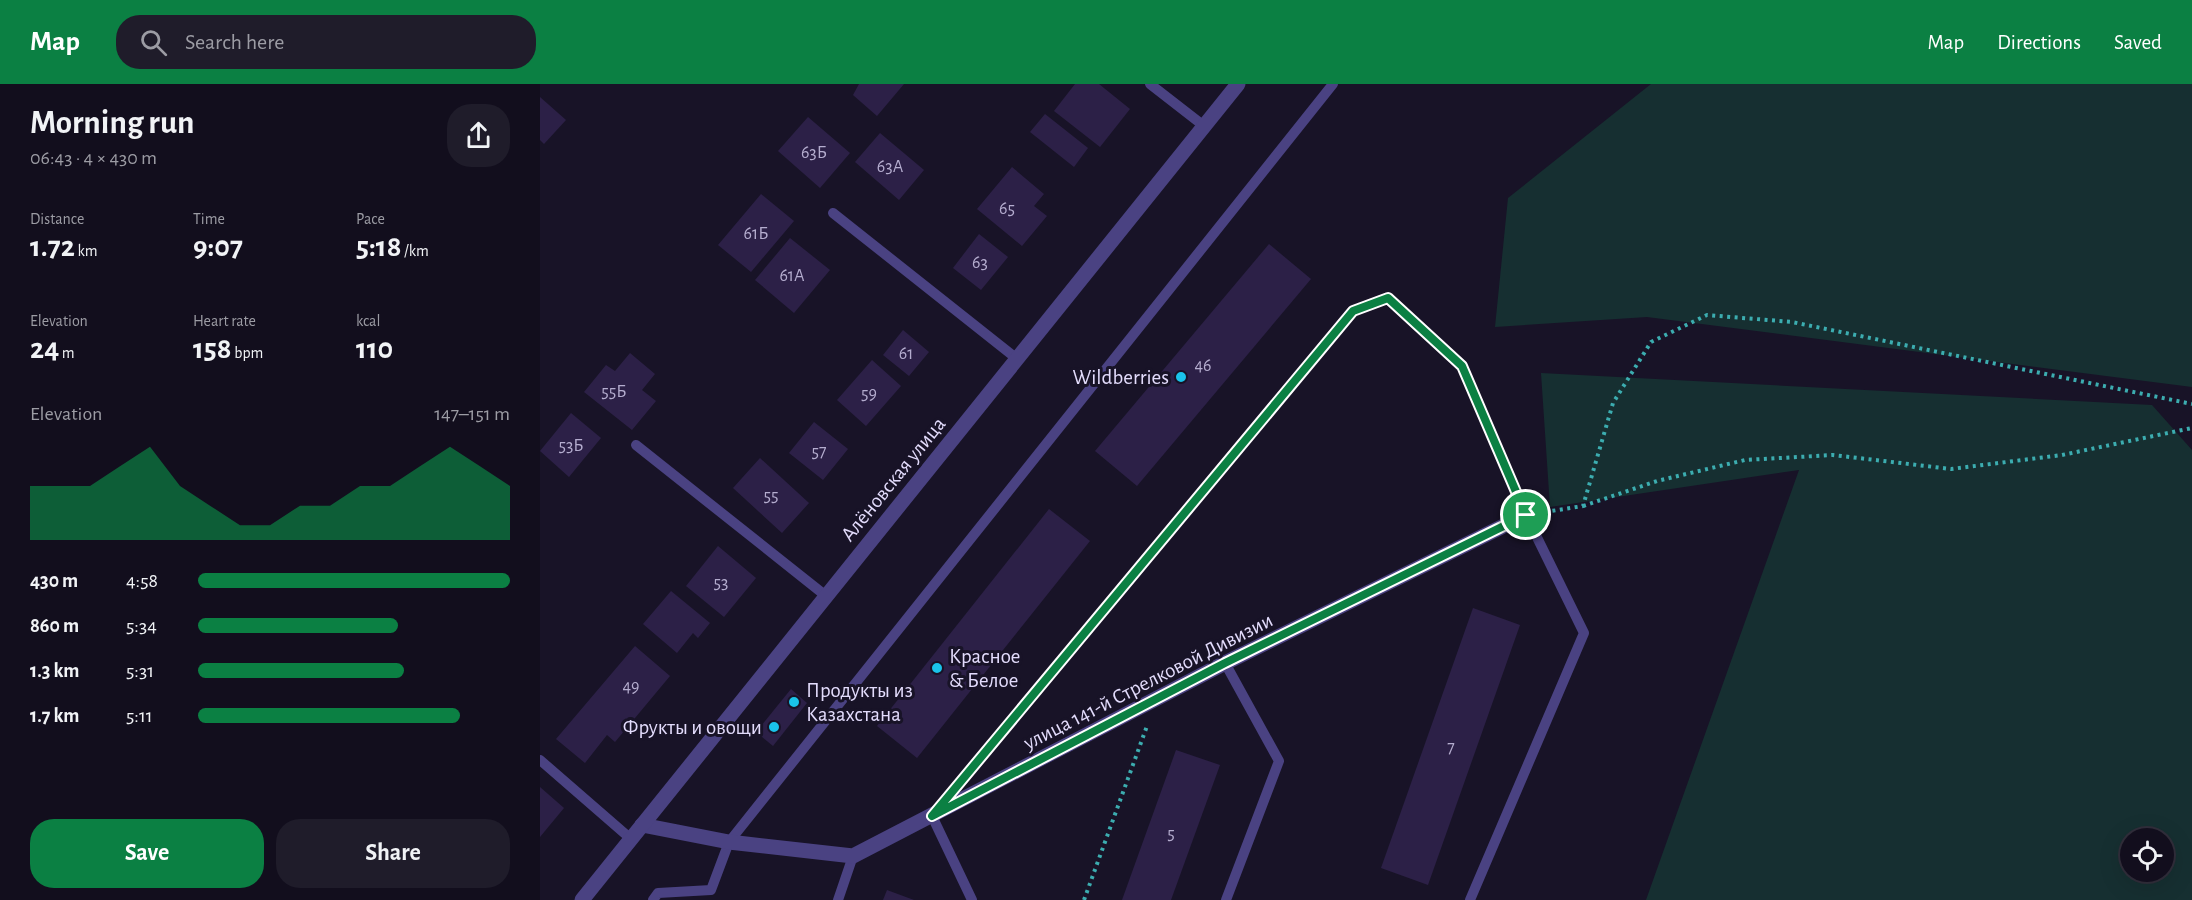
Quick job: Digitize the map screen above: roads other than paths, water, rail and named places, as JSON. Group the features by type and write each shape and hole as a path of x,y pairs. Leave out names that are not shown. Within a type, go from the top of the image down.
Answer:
{"street":[{"name":"Алёновская улица","path":"582,900 1238,84"},
{"name":"улица 141-й Стрелковой Дивизии","path":"853,856 1225,663 1526,515"},
{"path":"642,825 729,842 853,856"}],"lane":[{"path":"1150,84 1204,126"},
{"path":"653,900 658,893 711,890 729,842 1333,84"},
{"path":"833,213 1016,358"},
{"path":"972,900 932,816 1353,311 1388,298 1462,366 1526,515 1584,633 1470,900"},
{"path":"636,446 826,596"},
{"path":"1225,663 1279,761 1226,900"},
{"path":"540,760 631,839"},
{"path":"838,900 853,856"}],"place":[{"name":"Wildberries","path":"1181,377"},
{"name":"Красное & Белое","path":"937,668"},
{"name":"Продукты из Казахстана","path":"794,702"},
{"name":"Фрукты и овощи","path":"774,727"}]}
